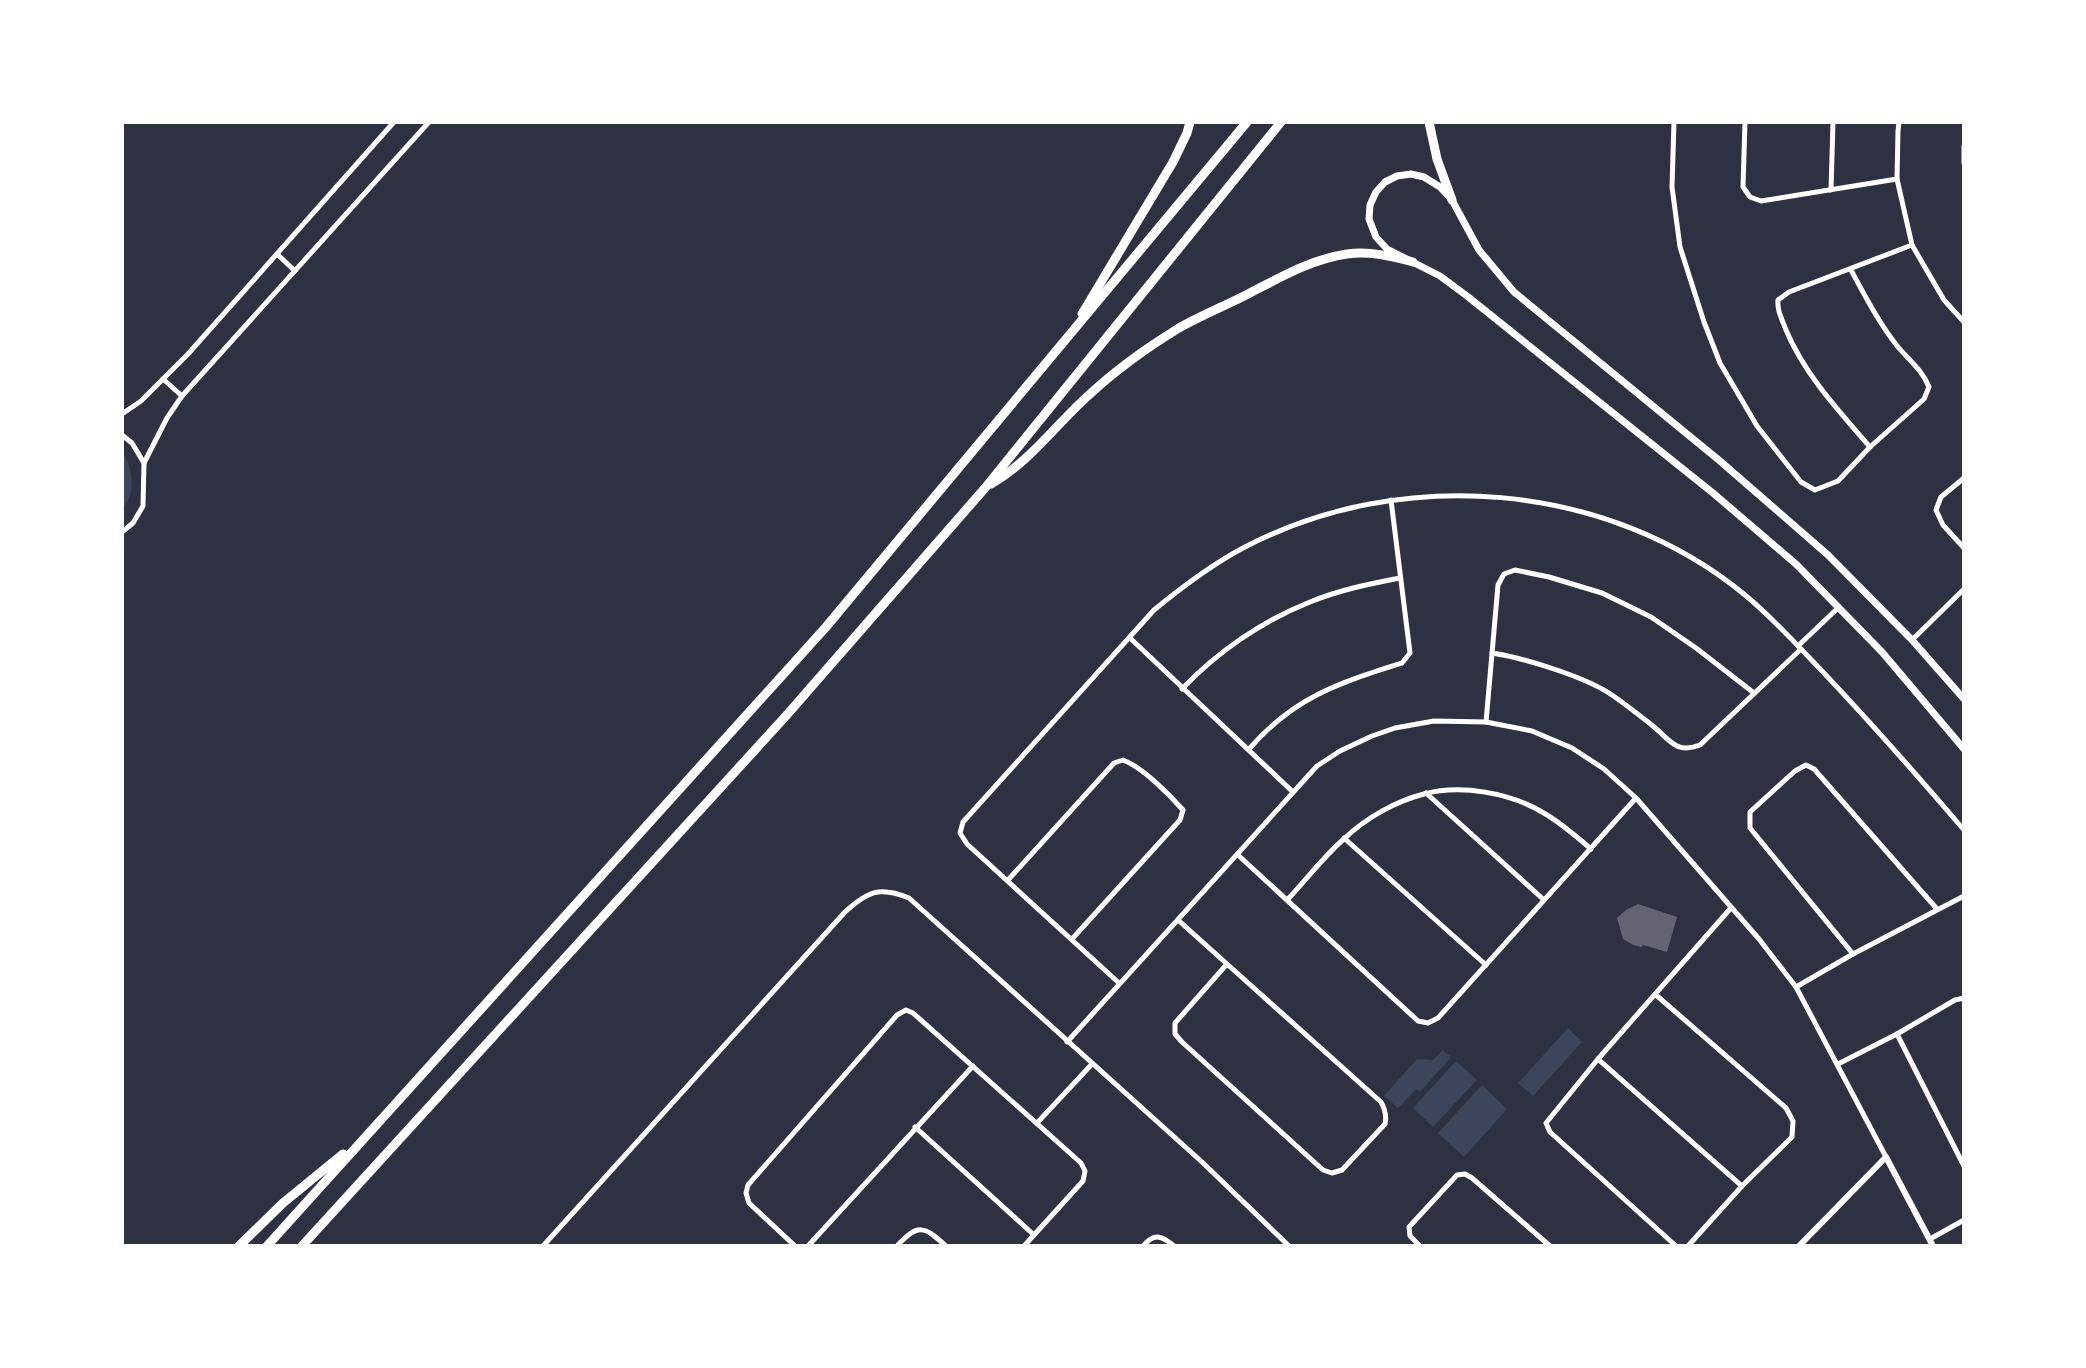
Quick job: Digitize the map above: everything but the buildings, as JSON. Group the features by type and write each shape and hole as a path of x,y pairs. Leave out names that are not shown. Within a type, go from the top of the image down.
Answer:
{"highway":[{"path":"1065,343 1173,162 1190,122"},
{"path":"267,1246 826,627 1247,122"},
{"path":"302,1246 785,717 985,488 1281,122"},
{"path":"1429,122 1437,159 1452,200"},
{"path":"985,488 1024,461 1104,382 1195,319 1304,266 1331,257 1379,254 1413,262"},
{"path":"239,1246 283,1203 365,1136"}],"main road":[{"path":"1964,699 1848,574 1800,530 1514,292 1479,250 1452,200 1433,181 1411,174 1391,179 1376,192 1369,212 1373,232 1387,249 1440,276 1484,309 1713,493 1797,565 1882,652 1964,749"}],"street":[{"path":"122,414 141,401 188,354 394,122"},
{"path":"122,532 133,523 143,506 144,463 182,396 429,122"},
{"path":"1674,122 1672,187 1680,247 1708,333 1720,363 1757,426 1801,482 1815,490 1838,481 1870,447 1924,399 1929,387 1868,303 1851,270"},
{"path":"1745,122 1743,187 1750,197 1761,201 1897,179"},
{"path":"1831,190 1833,122"},
{"path":"1899,122 1897,179 1912,245 1944,300 1964,322"},
{"path":"1964,146 1964,163"},
{"path":"1870,447 1827,397 1796,353 1777,308 1778,300 1789,292 1912,245"},
{"path":"277,254 295,271"},
{"path":"163,379 182,396"},
{"path":"122,435 132,443 144,463"},
{"path":"1964,478 1941,497 1936,510 1943,525 1964,548"},
{"path":"1119,983 967,844 960,833 963,822 1154,610 1184,586 1244,547 1285,529 1334,513 1391,500 1439,495 1536,501 1611,521 1698,561 1746,595 1800,648 1964,830"},
{"path":"1249,749 1268,727 1320,692 1402,663 1408,658 1410,653 1391,500"},
{"path":"1486,722 1498,585 1504,574 1515,570 1602,593 1651,617 1754,693"},
{"path":"1182,689 1224,650 1308,602 1354,587 1400,578"},
{"path":"1912,640 1964,589"},
{"path":"1492,653 1538,665 1607,691 1678,747 1687,750 1700,745 1839,607"},
{"path":"1130,638 1293,792"},
{"path":"1067,1042 1317,766 1340,751 1395,728 1434,721 1486,722 1532,731 1572,748 1604,769 1636,798 1759,939 1796,987 1932,1243 1964,1220"},
{"path":"1008,880 1114,763 1123,760 1132,764 1175,802 1183,810 1180,820 1072,939"},
{"path":"1853,954 1750,828 1750,812 1795,771 1806,765 1814,769 1937,909"},
{"path":"1287,900 1344,838 1398,803 1426,793 1459,790 1514,800 1540,811 1591,849"},
{"path":"1426,793 1544,900"},
{"path":"1238,855 1418,1021 1428,1023 1438,1018 1636,798"},
{"path":"1344,838 1486,965"},
{"path":"543,1246 845,912 865,896 888,891 909,898 1202,1162 1289,1246"},
{"path":"1796,987 1964,896"},
{"path":"1676,1246 1550,1132 1548,1120 1730,909"},
{"path":"1178,920 1370,1092 1384,1108 1385,1124 1342,1170 1332,1173 1323,1170 1175,1034 1175,1023 1227,964"},
{"path":"1656,995 1786,1108 1793,1121 1792,1137 1688,1246"},
{"path":"1838,1064 1955,1000 1964,998"},
{"path":"795,1246 749,1203 746,1193 748,1185 897,1015 906,1010 1081,1163 1085,1171 1083,1181 1024,1246"},
{"path":"1897,1034 1964,1166"},
{"path":"1598,1059 1742,1186"},
{"path":"1037,1123 1092,1064"},
{"path":"808,1246 973,1066"},
{"path":"915,1127 1034,1235"},
{"path":"1799,1246 1886,1157"},
{"path":"1420,1246 1410,1236 1409,1227 1457,1175 1465,1174 1550,1246"},
{"path":"897,1246 915,1229 930,1232 946,1246"},
{"path":"1143,1246 1150,1238 1157,1236 1166,1238 1174,1246"}],"shaded area":[{"path":"122,451 132,481 130,497 122,511"},
{"path":"1568,1028 1582,1042 1533,1096 1518,1083"},
{"path":"1443,1050 1451,1057 1420,1092 1416,1089 1398,1108 1384,1096 1417,1059 1433,1060"},
{"path":"1456,1061 1477,1080 1433,1127 1413,1108"},
{"path":"1482,1085 1507,1109 1464,1157 1438,1133"}]}
